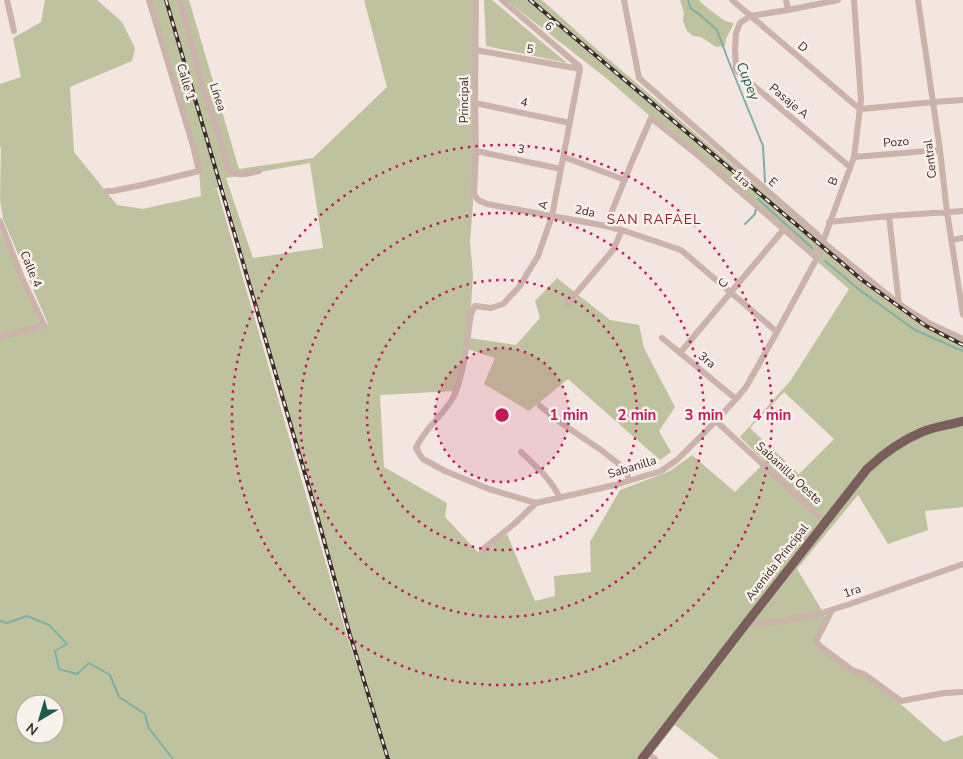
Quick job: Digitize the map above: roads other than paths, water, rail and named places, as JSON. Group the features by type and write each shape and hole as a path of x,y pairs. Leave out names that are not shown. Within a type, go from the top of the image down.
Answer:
{"main road":[{"name":"Avenida Principal","path":"644,756 867,469 884,453 902,441 922,432 963,421"}],"street":[{"path":"7,0 14,31"},
{"name":"Calle 1","path":"107,191 142,185 199,171 149,0"},
{"name":"Línea","path":"180,0 202,86 218,132 228,169 232,173 240,174 259,171"},
{"name":"Principal","path":"476,0 476,151 474,194 478,200"},
{"name":"6","path":"502,0 579,66 580,69"},
{"name":"E","path":"624,0 639,78 818,235 823,242 898,304 929,324 963,339"},
{"name":"D","path":"732,0 861,109"},
{"path":"786,0 788,10"},
{"path":"750,16 838,0"},
{"name":"B","path":"816,258 854,157 861,109 854,0"},
{"name":"Central","path":"918,0 963,315"},
{"name":"Pasaje A","path":"750,16 740,23 736,33 736,70 850,167"},
{"name":"5","path":"476,50 580,69"},
{"name":"A","path":"536,504 490,489 446,471 424,459 416,448 420,438 451,401 459,386 471,314 475,306 491,308 503,304 519,286 538,256 552,216 580,69"},
{"path":"861,109 963,100"},
{"name":"4","path":"475,103 570,123"},
{"name":"1ra","path":"625,180 651,118 816,258"},
{"name":"Pozo","path":"854,157 940,150"},
{"name":"3","path":"476,151 561,169"},
{"path":"564,157 625,180 606,226"},
{"name":"2da","path":"478,200 487,204 606,226 682,250 777,332"},
{"path":"830,222 963,211"},
{"path":"889,216 898,304"},
{"name":"Calle 4","path":"0,221 22,278 44,325 0,338"},
{"name":"C","path":"680,353 784,229"},
{"path":"568,303 613,250 622,230"},
{"path":"951,240 963,238"},
{"name":"Sabanilla","path":"482,550 536,504 615,485 661,471 677,460 716,421 746,387 816,258"},
{"name":"3ra","path":"662,338 736,399"},
{"path":"540,406 624,468 628,480"},
{"name":"Sabanilla Oeste","path":"716,421 825,522"},
{"path":"521,452 536,465 555,487 560,498"},
{"name":"1ra","path":"745,624 783,622 815,615 963,564"},
{"path":"832,610 816,641 821,647 852,670 864,674 901,701 944,692 963,692"},
{"path":"644,756 655,759"}],"waterway":[{"name":"Cupey","path":"688,0 691,9 717,30 763,146 765,182"},
{"path":"758,199 812,248"},
{"name":"Cupey","path":"745,224 755,214 756,208"},
{"path":"825,261 861,291 915,330 963,351"},
{"path":"0,621 7,623 27,616 49,625 67,644 55,651 59,669 77,674 89,663 110,675 119,697 145,714 148,727 173,759"}],"railway":[{"path":"166,0 315,508 350,635 388,759"},
{"path":"530,0 862,280 926,326 963,345"}],"district":[{"name":"SAN RAFAEL","path":"654,219"}]}
